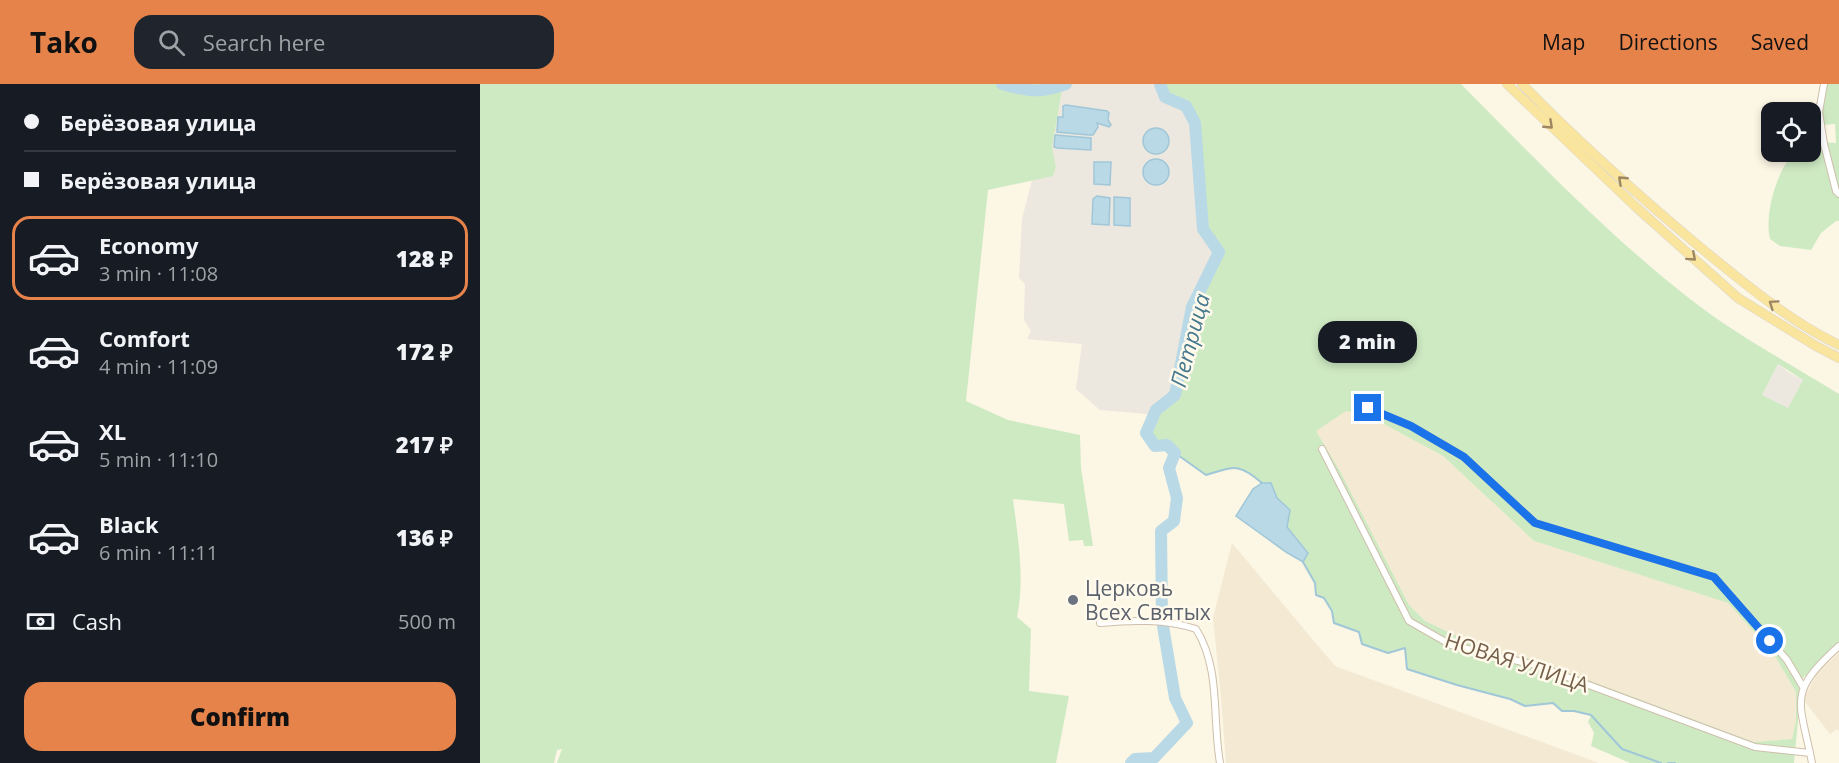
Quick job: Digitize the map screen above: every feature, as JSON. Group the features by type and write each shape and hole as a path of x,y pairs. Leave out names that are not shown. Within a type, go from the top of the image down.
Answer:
{"main road":[{"path":"1507,84 1636,207 1738,298 1839,358"},
{"path":"1522,84 1643,200 1746,285 1821,337 1839,345"}],"street":[{"path":"1824,84 1819,112 1833,182 1839,194"},
{"path":"1368,408 1411,426 1464,457 1535,523 1714,577 1787,660 1803,687"},
{"name":"НОВАЯ УЛИЦА","path":"1322,449 1409,621 1451,645 1535,665 1755,747 1810,753"},
{"path":"1100,623 1179,623 1196,629 1204,642 1216,696 1220,763"},
{"path":"1812,763 1800,700 1803,687 1810,674 1839,645"}],"shaded area":[{"path":"1160,84 1165,97 1186,106 1195,123 1203,229 1219,252 1192,307 1175,395 1147,414 1100,410 1076,389 1082,344 1027,339 1031,331 1024,320 1025,284 1019,278 1022,219 1032,180 1053,176 1056,167 1052,147 1063,85"},
{"path":"1778,364 1803,380 1788,409 1762,395"},
{"path":"1346,411 1369,416 1443,456 1534,541 1728,603 1773,653 1796,692 1796,720 1792,739 1754,742 1491,652 1425,621 1409,605 1340,471 1315,430"},
{"path":"1232,543 1335,666 1599,763 1226,763 1213,618"},
{"path":"1839,653 1839,731 1837,729 1830,734 1805,702 1806,694 1818,672"}],"green space":[{"path":"480,84 1066,84 1063,85 1052,147 1056,167 1053,176 988,190 966,401 1008,420 1080,435 1081,468 1093,546 1084,546 1083,540 1069,541 1064,504 1013,499 1021,573 1017,617 1031,629 1029,691 1069,696 1056,763 557,763 562,749 557,750 554,763 480,763"},
{"path":"1160,84 1461,84 1572,195 1630,249 1690,299 1726,325 1839,394 1839,641 1802,679 1794,763 1630,763 1591,746 1594,733 1588,722 1591,715 1562,711 1553,703 1525,706 1510,699 1407,669 1405,648 1388,653 1362,644 1359,632 1334,623 1332,611 1324,598 1316,595 1315,583 1303,562 1308,552 1287,526 1290,510 1277,498 1271,483 1262,483 1247,472 1236,468 1206,475 1167,445 1155,446 1146,434 1156,410 1175,395 1192,307 1219,252 1203,229 1195,123 1186,106 1165,97","holes":["1778,364 1803,380 1788,408 1762,395","1346,411 1369,416 1443,456 1534,541 1728,603 1773,653 1796,692 1796,720 1792,739 1754,742 1545,664 1524,657 1523,662 1491,652 1425,621 1409,605 1340,471 1316,431"]},
{"path":"1822,84 1839,84 1839,221 1821,233 1811,250 1780,246 1770,239 1769,218 1773,193 1782,170 1787,162 1821,162 1821,142 1836,143 1835,124 1821,124 1821,102 1817,102"}],"water":[{"path":"1063,106 1107,111 1111,125 1109,127 1097,123 1098,127 1093,135 1057,132 1058,117 1063,117"},
{"path":"1156,128 1165,132 1169,141 1165,150 1156,154 1147,150 1143,141 1147,132"},
{"path":"1055,135 1091,138 1091,150 1054,147"},
{"path":"1156,159 1165,163 1169,172 1165,181 1156,185 1147,181 1143,172 1147,163"},
{"path":"1094,162 1111,162 1110,185 1094,184"},
{"path":"1097,196 1110,198 1109,225 1092,224 1093,199"},
{"path":"1114,197 1130,198 1130,226 1114,225"},
{"path":"1262,483 1271,483 1277,498 1290,510 1287,527 1308,553 1303,562 1236,516 1253,489"}],"waterway":[{"name":"Петрица","path":"1002,84 1034,90 1066,84"},
{"name":"Петрица","path":"1131,763 1135,759 1154,758 1187,723 1175,698 1162,620 1161,531 1174,521 1177,498 1169,468 1175,453 1167,445 1155,446 1146,433 1156,410 1175,395 1192,307 1219,252 1203,229 1195,123 1186,106 1165,97 1160,84"},
{"path":"1175,453 1206,475 1236,468 1254,476 1262,483"},
{"path":"1303,562 1315,583 1316,595 1324,598 1332,611 1334,623 1359,632 1362,644 1388,653 1405,648 1407,669 1457,685 1510,699 1525,706 1553,703 1562,711 1591,715 1622,749 1661,763"},
{"path":"1668,763 1675,763"}],"place":[{"name":"Церковь Всех Святых","path":"1073,600"}],"route":[{"path":"1368,408 1411,426 1464,457 1535,523 1714,577 1770,641"}]}
